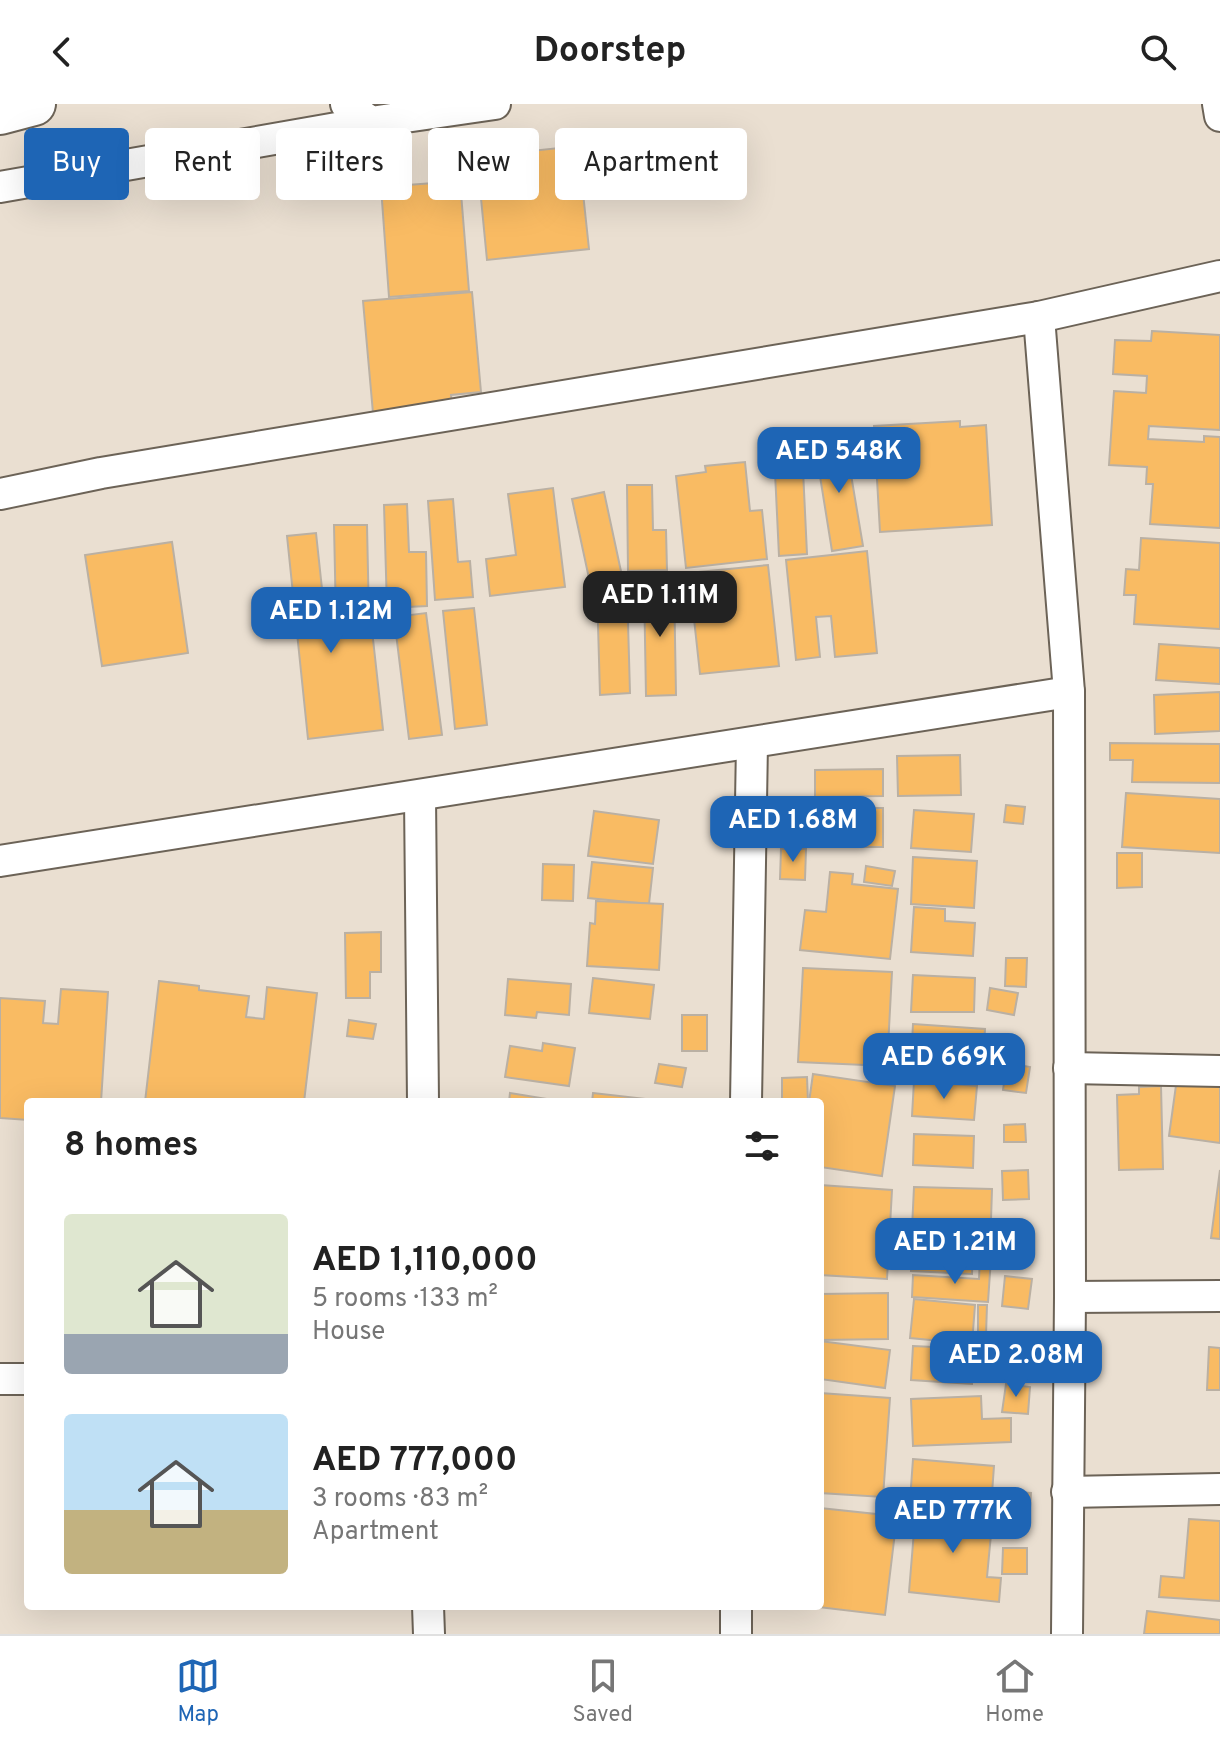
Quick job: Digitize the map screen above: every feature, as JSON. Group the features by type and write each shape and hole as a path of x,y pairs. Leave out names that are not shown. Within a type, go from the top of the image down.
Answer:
{"street":[{"path":"0,113 34,104"},
{"path":"346,104 371,122"},
{"path":"0,187 371,122 495,104"},
{"path":"1218,104 1220,116"},
{"path":"0,494 101,473 1039,317 1220,276"},
{"path":"1039,317 1069,692 1067,1634"},
{"path":"0,861 1069,692"},
{"path":"746,1098 752,743"},
{"path":"420,797 423,1098"},
{"path":"1069,1068 1220,1071"},
{"path":"1070,1297 1220,1296"},
{"path":"0,1379 24,1379"},
{"path":"1067,1492 1220,1489"},
{"path":"428,1610 429,1634"},
{"path":"736,1610 736,1634"}],"building":[{"path":"555,148 555,200 584,200 589,249 487,260 481,200 539,200 539,150"},
{"path":"428,183 428,200 462,200 469,291 389,297 382,200 412,200 412,185"},
{"path":"472,292 481,392 451,395 452,405 373,413 363,301"},
{"path":"1152,331 1220,335 1220,430 1149,426 1148,439 1204,442 1204,436 1220,437 1220,528 1150,524 1153,484 1146,484 1147,467 1109,465 1114,391 1146,393 1147,376 1113,374 1115,340 1151,341"},
{"path":"960,421 960,427 986,425 992,525 880,532 874,426"},
{"path":"845,439 863,546 832,551 815,445"},
{"path":"802,449 807,554 779,556 774,451"},
{"path":"745,462 750,511 762,510 767,559 686,568 676,476 706,472 705,466"},
{"path":"627,485 652,485 653,530 666,530 667,570 628,571"},
{"path":"553,488 565,587 490,596 486,559 516,555 508,494"},
{"path":"604,492 622,576 590,583 572,499"},
{"path":"453,499 458,562 470,561 473,597 435,600 428,501"},
{"path":"407,504 409,552 426,552 427,606 387,608 384,505"},
{"path":"334,525 367,525 369,619 336,619"},
{"path":"316,533 326,626 371,621 383,730 308,739 287,536"},
{"path":"1141,538 1220,543 1220,629 1134,624 1136,595 1124,595 1126,569 1139,570"},
{"path":"172,542 188,653 102,666 85,555"},
{"path":"867,551 877,653 835,657 831,616 816,617 820,657 796,660 786,560"},
{"path":"768,565 779,666 700,674 689,573"},
{"path":"674,582 676,695 646,696 644,583"},
{"path":"627,587 630,693 600,695 597,589"},
{"path":"474,608 487,725 455,729 443,611"},
{"path":"426,613 442,735 409,739 394,617"},
{"path":"1159,644 1220,648 1220,684 1156,680"},
{"path":"1220,692 1220,731 1155,734 1154,695"},
{"path":"1110,743 1220,744 1220,783 1132,782 1133,760 1110,760"},
{"path":"960,755 961,795 898,796 897,756"},
{"path":"883,769 883,796 815,797 815,770"},
{"path":"1126,793 1220,799 1220,853 1122,847"},
{"path":"1006,805 1025,807 1023,824 1004,822"},
{"path":"815,808 883,808 883,847 815,847"},
{"path":"914,810 974,814 971,852 911,848"},
{"path":"594,811 659,820 653,864 588,856"},
{"path":"781,849 806,849 805,880 780,879"},
{"path":"1117,853 1142,853 1142,887 1117,888"},
{"path":"913,857 977,861 974,908 911,904"},
{"path":"592,862 653,868 649,904 588,898"},
{"path":"543,864 574,865 573,901 542,900"},
{"path":"866,866 895,871 892,886 864,882"},
{"path":"830,872 853,874 852,884 898,889 890,959 800,950 805,910 826,912"},
{"path":"596,901 663,904 659,970 587,966 590,923 595,924"},
{"path":"914,907 945,909 945,921 975,923 973,956 911,952"},
{"path":"381,932 381,972 370,972 370,998 346,998 345,933"},
{"path":"1006,958 1027,958 1026,987 1005,986"},
{"path":"803,968 892,972 887,1066 798,1062"},
{"path":"913,975 975,978 974,1012 911,1012"},
{"path":"593,978 654,985 650,1019 589,1013"},
{"path":"508,979 571,984 569,1015 537,1012 536,1018 505,1015"},
{"path":"159,981 249,996 246,1017 264,1019 267,987 317,993 304,1098 145,1098"},
{"path":"990,988 1018,993 1014,1015 987,1010"},
{"path":"61,989 108,992 101,1098 24,1098 24,1120 0,1118 0,998 45,1001 43,1023 58,1024"},
{"path":"682,1015 707,1015 707,1051 682,1051"},
{"path":"349,1020 376,1024 373,1039 347,1036"},
{"path":"913,1024 985,1029 982,1077 953,1076 954,1064 911,1061"},
{"path":"543,1043 575,1048 569,1086 505,1077 510,1046 542,1051"},
{"path":"1007,1063 1030,1067 1026,1093 1003,1090"},
{"path":"659,1064 686,1068 682,1087 655,1083"},
{"path":"813,1074 895,1086 882,1176 824,1168 824,1098 810,1098"},
{"path":"807,1077 808,1098 782,1098 782,1078"},
{"path":"1177,1078 1220,1083 1220,1143 1169,1136"},
{"path":"914,1081 977,1086 974,1120 912,1116"},
{"path":"1161,1086 1163,1169 1119,1170 1117,1095 1139,1094 1139,1087"},
{"path":"510,1093 541,1098 509,1098"},
{"path":"593,1093 637,1098 592,1098"},
{"path":"1025,1124 1026,1142 1004,1142 1004,1125"},
{"path":"914,1134 974,1136 973,1168 913,1165"},
{"path":"1028,1170 1029,1199 1003,1200 1002,1171"},
{"path":"1220,1170 1220,1239 1211,1238"},
{"path":"824,1185 892,1190 887,1279 824,1275"},
{"path":"914,1187 992,1189 991,1220 1008,1220 1008,1231 912,1229"},
{"path":"1023,1230 1025,1248 1004,1250 1003,1232"},
{"path":"912,1240 973,1243 972,1274 911,1271"},
{"path":"980,1258 991,1258 988,1302 912,1297 913,1275 979,1279"},
{"path":"1005,1276 1032,1279 1028,1309 1002,1306"},
{"path":"888,1293 888,1339 824,1340 824,1294"},
{"path":"914,1299 975,1305 972,1344 910,1338"},
{"path":"978,1305 987,1305 986,1335 978,1335"},
{"path":"1003,1336 1026,1336 1025,1357 1003,1356"},
{"path":"824,1342 890,1350 885,1388 824,1380"},
{"path":"913,1346 974,1349 972,1384 911,1380"},
{"path":"1209,1347 1220,1348 1220,1390 1207,1390"},
{"path":"1006,1384 1030,1387 1028,1414 1002,1412"},
{"path":"824,1393 890,1398 883,1497 824,1493"},
{"path":"981,1396 982,1419 1011,1418 1011,1442 913,1446 911,1399"},
{"path":"913,1459 994,1466 991,1507 910,1501"},
{"path":"1004,1491 1031,1493 1029,1523 1002,1522"},
{"path":"916,1507 993,1513 987,1577 1001,1578 999,1602 909,1592"},
{"path":"824,1508 885,1515 884,1522 896,1524 885,1615 824,1608"},
{"path":"1189,1519 1220,1521 1220,1601 1159,1597 1161,1576 1184,1578"},
{"path":"1003,1548 1027,1548 1027,1574 1002,1574"},
{"path":"1147,1611 1220,1620 1220,1634 1144,1634"}]}
